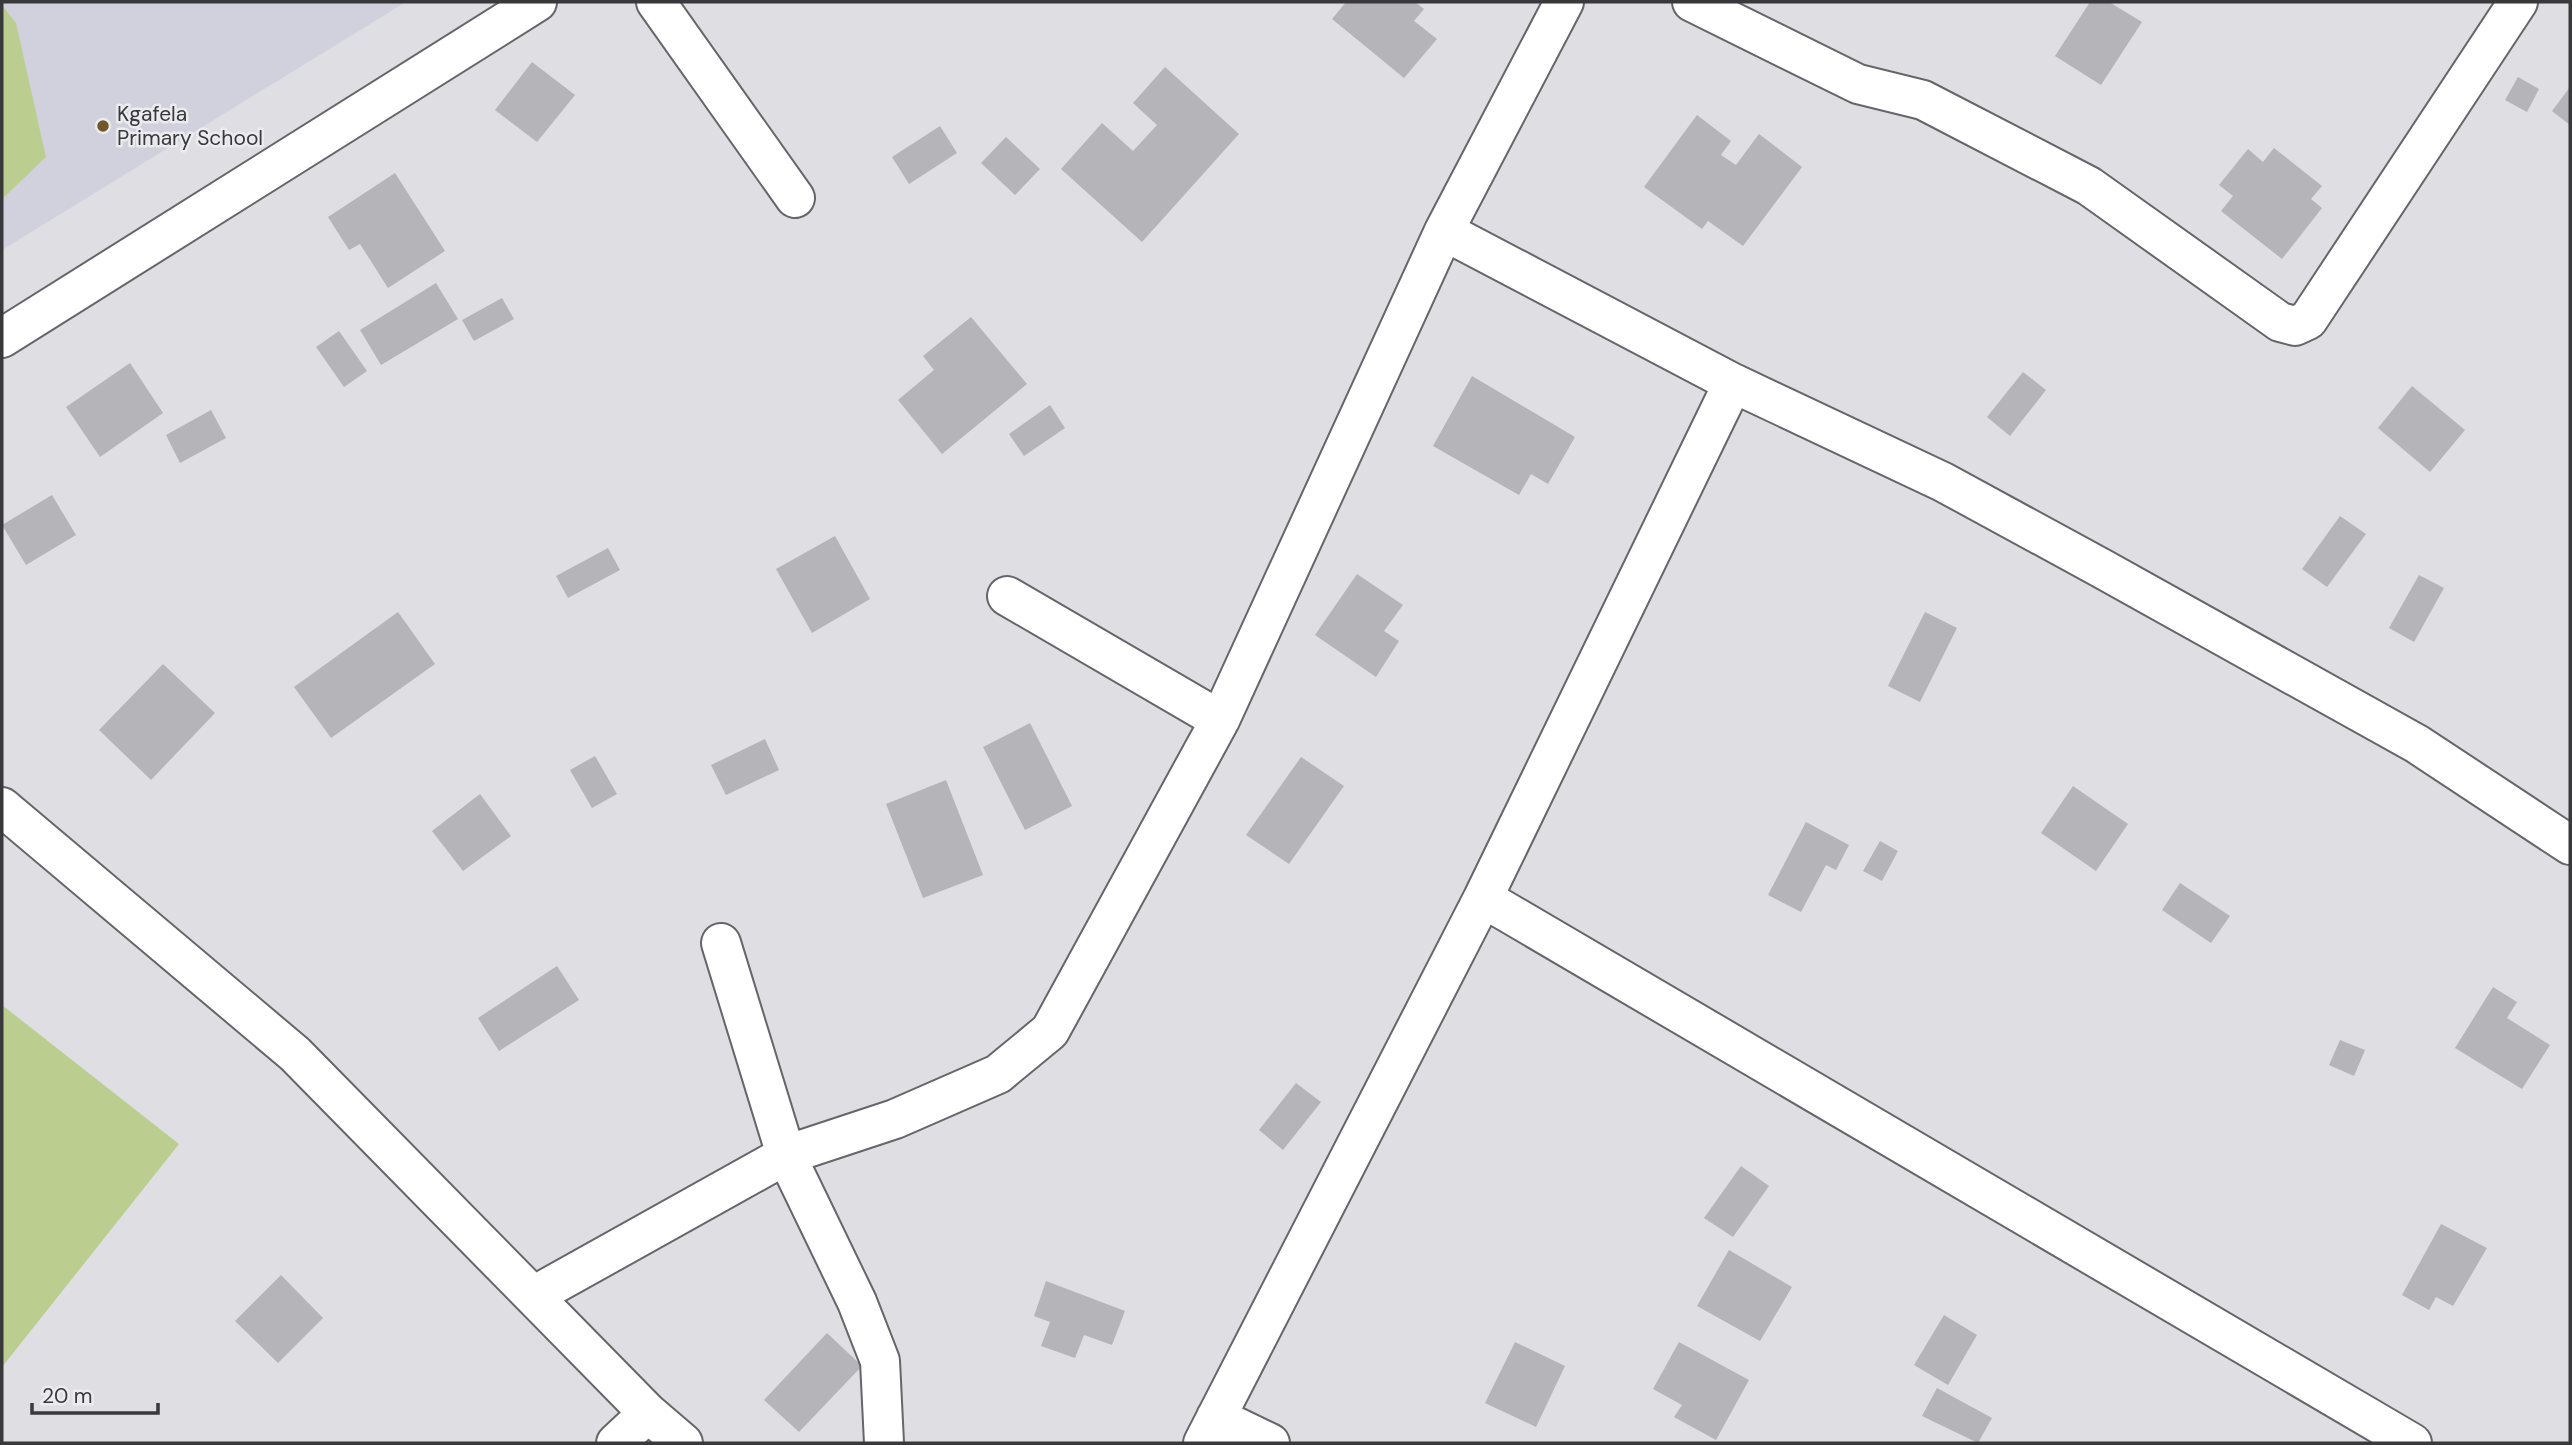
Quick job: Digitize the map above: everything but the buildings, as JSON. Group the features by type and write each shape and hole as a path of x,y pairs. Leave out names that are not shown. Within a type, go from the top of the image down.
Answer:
{"street":[{"path":"2,338 537,2"},
{"path":"656,2 795,198"},
{"path":"534,1295 786,1155 895,1119 998,1074 1051,1031 1220,720 1444,231 1564,2"},
{"path":"1692,2 1858,84 1923,100 2090,187 2280,322 2294,326 2308,320 2518,2"},
{"path":"1444,231 1732,383 1943,482 2101,568 2417,744 2570,845"},
{"path":"1270,1443 1209,1430 1483,898 1732,383"},
{"path":"1007,596 1220,720"},
{"path":"2,807 295,1055 648,1413 683,1443"},
{"path":"1483,898 2412,1443"},
{"path":"721,943 786,1155 857,1302 880,1361 884,1443"},
{"path":"616,1443 648,1413"}],"shaded area":[{"name":"Kgafela Primary School","path":"2,2 406,2 2,250"}],"green space":[{"path":"2,5 16,23 46,157 2,199"},
{"path":"2,1005 179,1144 2,1367"}],"place":[{"name":"Kgafela Primary School","path":"103,126"}]}
